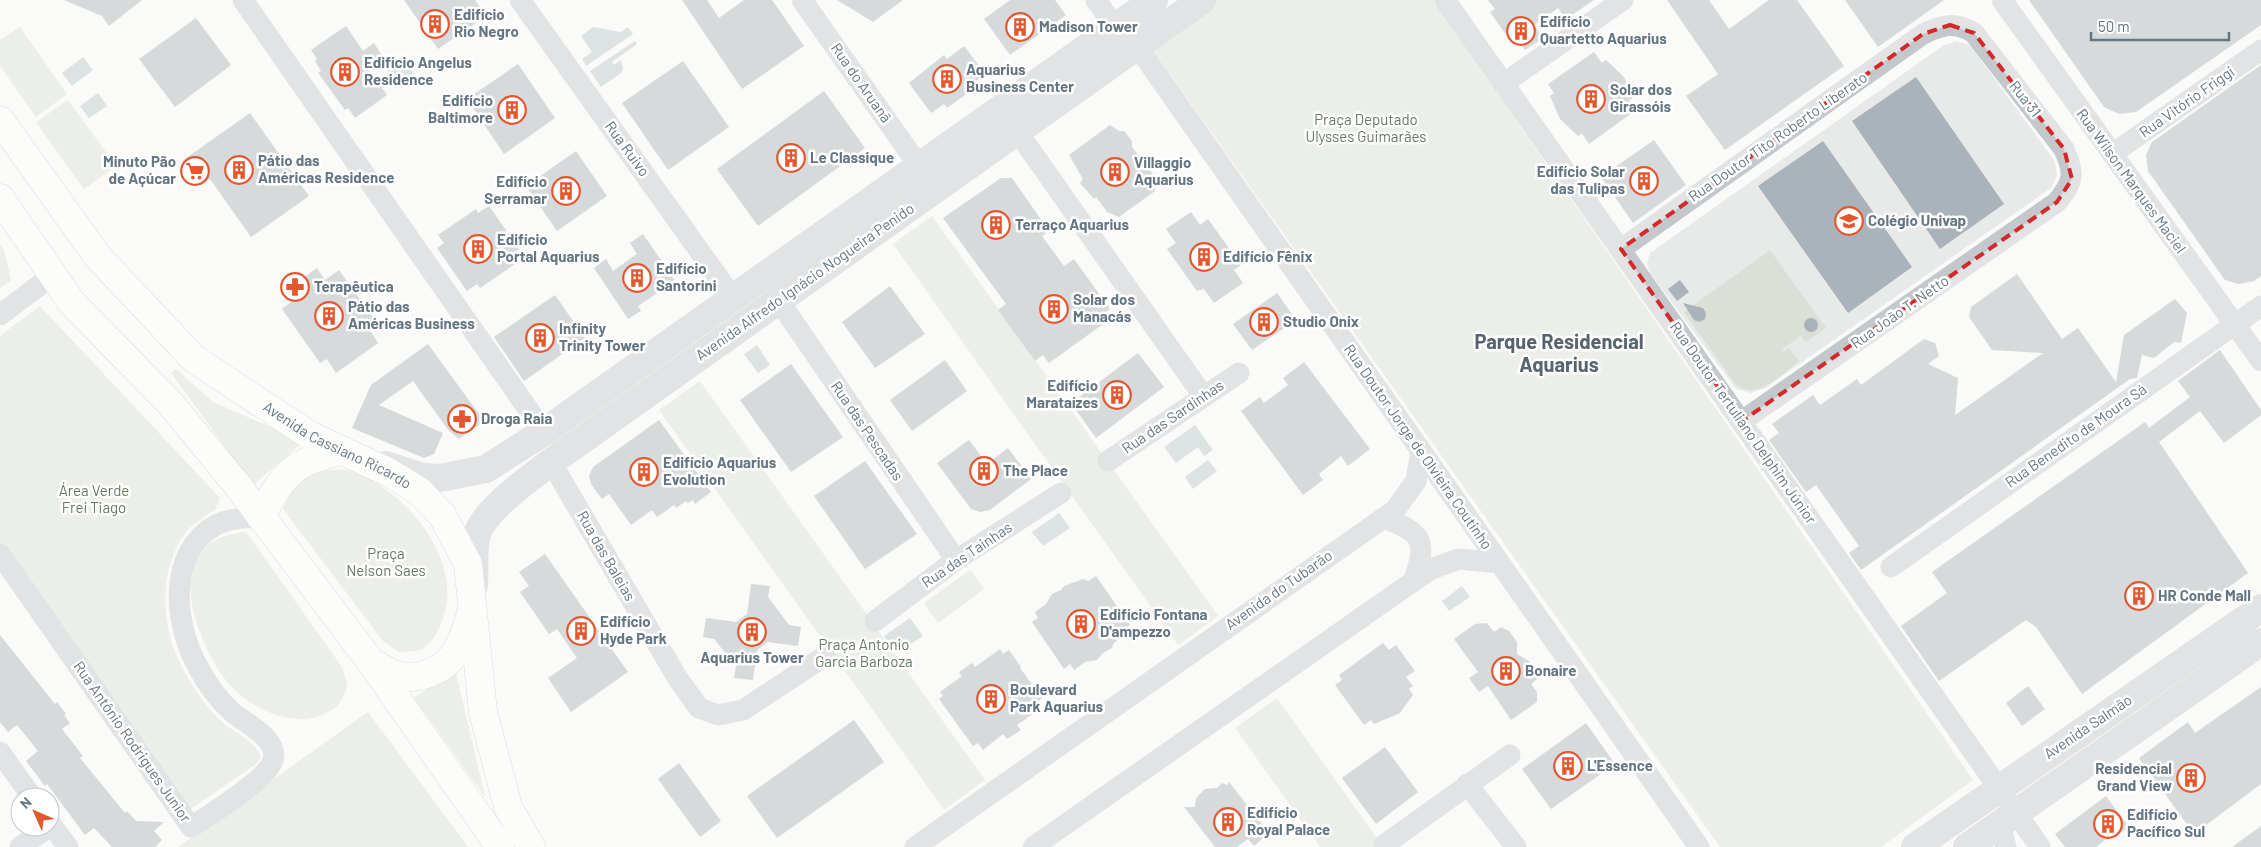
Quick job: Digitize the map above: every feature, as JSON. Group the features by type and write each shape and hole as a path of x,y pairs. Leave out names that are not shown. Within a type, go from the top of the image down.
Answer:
{"main road":[{"name":"Avenida Cassiano Ricardo","path":"0,120 98,257 194,359 310,436 388,472 419,491 442,515 468,564 474,606 483,712 508,807 531,847"},
{"path":"0,198 72,303 170,403 261,517 371,662 500,847"},
{"path":"261,517 274,491 302,463 316,456 342,452"},
{"path":"371,662 396,675 412,677 428,674 454,655 464,637 474,606"}],"street":[{"path":"243,0 544,432"},
{"name":"Rua Ruivo","path":"520,0 733,298"},
{"name":"Rua do Aruanã","path":"802,0 919,166"},
{"path":"1096,0 1115,28"},
{"name":"Avenida Alfredo Ignácio Nogueira Penido","path":"342,452 424,477 440,478 486,469 544,432 1154,0"},
{"name":"Avenida Alfredo Ignácio Nogueira Penido","path":"474,606 476,536 503,500 551,462 1202,0"},
{"name":"Rua Doutor Tertuliano Delphim Júnior","path":"1445,0 1999,788 2007,828 2040,847"},
{"path":"1503,84 1623,0"},
{"name":"Rua Wilson Marques Maciel","path":"2002,0 2261,361"},
{"name":"Rua 31","path":"1937,28 1962,26 1974,33 2064,149 2071,164 2072,179 2057,202"},
{"name":"Rua Doutor Tito Roberto Liberato","path":"1621,249 1923,34 1937,28"},
{"name":"Rua Doutor Jorge de Olvieira Coutinho","path":"1137,46 1699,847"},
{"name":"Rua Vitório Friggi","path":"2112,154 2261,50"},
{"path":"1017,131 1204,397"},
{"name":"Rua João T. Netto","path":"1742,422 2057,202"},
{"path":"0,315 53,275"},
{"path":"733,298 744,325"},
{"name":"Rua das Pescadas","path":"779,301 956,560"},
{"name":"Rua Benedito de Moura Sá","path":"1891,567 2261,306"},
{"name":"Rua das Sardinhas","path":"1108,461 1239,373"},
{"path":"586,402 602,426"},
{"name":"Avenida do Tubarão","path":"915,847 1395,510 1416,481 1421,451"},
{"name":"Rua das Baleias","path":"551,462 678,679 699,708 718,715 743,710 825,656"},
{"name":"Rua das Tainhas","path":"875,621 956,560 1061,493"},
{"name":"Rua Antônio Rodrigues Junior","path":"0,554 190,827 231,801 263,773 272,761 273,750 268,740 230,710 211,688 196,665 183,634 178,606 182,571 189,552 198,540 218,524 261,517"},
{"path":"1383,518 1412,531 1422,544 1422,559 1413,582"},
{"path":"1033,847 1432,569 1459,559 1499,563"},
{"name":"Avenida Salmão","path":"1915,847 2261,608"},
{"name":"Avenida Salmão","path":"1968,847 2007,828 2261,642"},
{"path":"0,752 25,787"},
{"path":"1384,845 1510,755"},
{"path":"1467,784 1516,847"},
{"path":"20,847 34,837"},
{"path":"60,837 68,847"}],"highlighted area":[{"path":"1950,25 1974,33 2064,149 2072,179 2057,202 1742,421 1621,249 1923,34"}],"shaded area":[{"path":"593,27 621,32 628,27 633,34 586,66 582,59 592,52 581,36"},
{"path":"635,41 637,44 612,62 614,65 621,60 623,68 621,73 601,87 590,71"},
{"name":"Colégio Univap","path":"1957,41 1970,45 2055,162 2057,175 2051,188 1765,388 1751,393 1736,389 1650,273 1647,263 1650,253 1944,45"},
{"path":"83,57 93,70 72,86 62,73"},
{"path":"404,60 416,77 401,88 388,71"},
{"path":"98,93 107,106 89,118 80,106"},
{"path":"757,345 770,365 758,373 744,354"},
{"path":"1195,425 1213,450 1204,456 1198,447 1176,463 1164,447"},
{"path":"1208,460 1217,471 1193,489 1185,477"},
{"path":"1059,513 1070,528 1043,546 1032,532"},
{"path":"1462,586 1470,597 1449,611 1442,601"},
{"path":"910,618 923,636 908,646 903,639 891,648 884,636"}],"green space":[{"name":"Praça Deputado Ulysses Guimarães","path":"1215,0 1433,0 1973,780 1881,847 1720,847 1150,46"},
{"path":"20,27 67,94 36,117 0,66 0,40"},
{"path":"68,100 116,166 84,189 36,122"},
{"path":"932,216 1218,616 1178,645 893,244"},
{"path":"0,244 4,250 11,280 0,288"},
{"path":"1770,250 1826,328 1806,342 1801,336 1782,349 1784,352 1789,348 1799,361 1777,379 1761,388 1753,390 1744,389 1736,385 1684,312"},
{"name":"Área Verde Frei Tiago","path":"40,306 220,498 216,509 189,528 176,548 166,583 167,621 177,657 197,693 217,717 255,747 260,758 256,764 185,813 0,547 0,336"},
{"path":"176,369 214,403 304,441 253,485 171,373"},
{"name":"Praça Antonio Garcia Barboza","path":"700,381 985,780 944,810 659,410"},
{"name":"Praça Nelson Saes","path":"325,470 352,471 372,480 392,494 410,510 425,530 437,551 445,573 447,596 443,618 437,631 429,643 422,649 399,652 383,641 283,509 298,483"},
{"path":"246,532 342,667 347,684 346,689 338,705 324,714 312,718 286,717 273,714 248,701 224,678 204,642 191,599 191,585 196,561 212,542 227,535"},
{"path":"970,570 984,589 938,623 924,603"},
{"path":"455,669 485,797 414,698"},
{"path":"1277,698 1383,847 1320,847 1235,728"},
{"path":"368,712 468,847 178,847"}],"building":[{"path":"64,0 142,0 109,26 102,16"},
{"name":"Edifício Rio Negro","path":"404,0 475,0 486,16 438,49"},
{"path":"682,0 707,0 719,18 744,0 772,0 804,46 742,89"},
{"path":"837,0 903,0 873,22"},
{"name":"Madison Tower","path":"1010,0 1055,0 1066,15 1010,55 984,19"},
{"name":"Edifício Quartetto Aquarius","path":"1488,0 1594,0 1566,19 1558,8 1534,25 1543,38 1525,50 1516,38 1511,42 1490,12 1495,9"},
{"path":"1667,0 1709,0 1729,29 1769,0 1797,0 1844,66 1725,150 1686,96 1718,74"},
{"path":"1845,0 1944,0 1878,47"},
{"path":"2029,0 2261,0 2261,25 2136,112 2119,114 2104,107"},
{"path":"196,18 231,65 175,107 139,59"},
{"name":"Edifício Angelus Residence","path":"346,26 363,51 374,43 384,59 369,70 387,95 355,118 348,108 345,110 318,73 321,71 315,61 317,59 311,50"},
{"name":"Aquarius Business Center","path":"964,46 985,74 973,83 976,87 947,108 944,104 931,113 909,83 944,55 947,59"},
{"name":"Solar dos Girassóis","path":"1594,52 1602,63 1606,60 1624,77 1633,98 1629,100 1636,110 1589,144 1582,133 1578,136 1560,119 1550,96 1554,93 1548,84"},
{"path":"683,61 729,127 668,170 622,103"},
{"name":"Edifício Baltimore","path":"518,64 555,118 504,154 467,99"},
{"path":"2261,65 2261,276 2254,281 2238,284 2225,280 2148,171 2146,155 2152,142"},
{"path":"1916,77 2004,204 1940,249 1852,121"},
{"name":"Le Classique","path":"824,91 865,148 758,226 717,169"},
{"name":"Pátio das Américas Residence","path":"250,113 309,196 251,237 210,179 200,186 182,161"},
{"name":"Villaggio Aquarius","path":"1110,125 1119,131 1124,131 1132,141 1132,147 1155,177 1155,191 1119,217 1107,212 1096,197 1094,199 1080,183 1083,179 1069,155"},
{"name":"Edifício Solar das Tulipas","path":"1654,140 1686,185 1633,223 1601,177"},
{"path":"1823,141 1912,267 1848,313 1758,186"},
{"name":"Edifício Serramar","path":"576,151 607,196 557,231 526,186"},
{"path":"1001,178 1012,178 1049,231 1042,236 1064,266 1074,259 1110,309 1101,315 1106,322 1049,363 1043,355 1035,361 998,310 1006,304 943,218"},
{"name":"Edifício Portal Aquarius","path":"489,206 519,249 512,254 518,262 480,288 477,284 467,291 437,248 444,243 438,235 476,209 478,213"},
{"name":"Edifício Fênix","path":"1191,212 1200,225 1208,219 1241,265 1234,270 1243,283 1214,303 1204,289 1197,291 1167,249 1176,243 1166,229"},
{"name":"Edifício Santorini","path":"643,234 678,285 665,294 662,290 638,306 641,311 628,319 594,268 606,259 613,271 637,254 630,243"},
{"name":"Pátio das Américas Business","path":"317,268 325,280 339,270 377,323 369,329 378,343 336,373 327,359 320,363 282,309 291,302 284,292"},
{"path":"2017,274 2062,339 2078,328 2116,382 2124,335 2175,299 2187,313 2181,343 2174,342 2154,358 2142,355 2137,378 2130,379 1861,570 1849,553 1859,546 1816,485 1806,492 1769,440 1779,433 1772,424 1813,395 1820,405 1857,379 1861,385 1924,339 1935,343 1939,356 1928,364 1958,378 1955,415 2043,353 1992,350 1969,317 1971,307"},
{"path":"1680,280 1689,292 1677,301 1668,289"},
{"path":"890,286 925,334 875,368 842,322"},
{"name":"Studio Onix","path":"1277,293 1296,320 1252,350 1233,324"},
{"name":"Infinity Trinity Tower","path":"555,295 585,338 524,381 494,337"},
{"path":"1683,303 1703,308 1706,313 1705,319 1700,322 1694,320"},
{"path":"1808,318 1814,318 1818,325 1814,332 1808,332 1804,328 1804,322"},
{"path":"428,344 484,421 459,439 449,431 413,381 379,405 443,433 434,454 424,458 352,428 371,385"},
{"path":"2220,350 2261,410 2261,415 2224,443 2200,411 2159,442 2248,573 2082,694 2036,627 2026,620 1939,681 1901,626 1947,593 1932,572 2145,422 2149,428 2190,397 2178,381"},
{"name":"Edifício Marataízes","path":"1138,353 1164,387 1096,438 1071,403"},
{"path":"945,360 967,391 912,431 890,400"},
{"path":"1304,362 1370,449 1348,466 1341,456 1319,474 1323,480 1303,495 1241,411 1260,397 1264,403 1288,385 1283,378"},
{"path":"791,364 843,437 791,472 740,400"},
{"name":"Edifício Aquarius Evolution","path":"659,420 711,492 695,504 693,500 688,503 686,501 676,508 674,505 657,517 652,510 631,525 609,494 602,499 591,484 589,476 593,467"},
{"name":"The Place","path":"969,440 987,464 1008,448 1031,479 990,510 980,512 971,509 937,463"},
{"path":"865,461 917,534 865,569 814,496"},
{"name":"Edifício Hyde Park","path":"545,554 628,672 571,712 548,678 577,658 557,629 549,634 520,592 529,586 519,572"},
{"name":"Edifício Fontana D'ampezzo","path":"1096,576 1130,625 1122,631 1122,636 1113,644 1112,648 1103,653 1097,660 1085,662 1074,670 1070,664 1064,669 1032,622 1038,618 1035,612 1046,604 1052,594 1061,590 1064,586 1083,579 1088,581"},
{"name":"Aquarius Tower","path":"751,584 770,586 768,597 789,625 801,627 798,646 768,642 757,650 753,680 734,678 736,666 714,639 703,637 706,618 736,622 747,614"},
{"name":"Bonaire","path":"1487,623 1494,632 1501,627 1509,631 1517,642 1517,654 1529,661 1535,670 1537,679 1531,684 1537,692 1537,702 1511,720 1488,686 1479,692 1469,678 1478,672 1454,639 1475,624"},
{"path":"0,635 55,704 57,702 66,714 64,715 70,723 62,729 83,756 80,758 125,813 127,811 136,821 164,822 154,831 162,840 155,847 112,847 94,828 85,835 60,801 60,787 49,787 47,784 45,786 26,761 38,751 17,725 8,732 0,722"},
{"path":"1383,643 1389,650 1396,645 1415,671 1406,677 1413,686 1409,689 1413,695 1400,713 1374,724 1371,720 1364,725 1335,685 1342,680 1339,675"},
{"name":"Boulevard Park Aquarius","path":"1000,649 1003,654 1009,650 1021,667 1042,698 1037,702 1041,708 1017,725 1021,730 1007,739 1003,734 983,750 978,743 973,746 939,699 943,696 940,692 962,676 959,672 972,663 975,667"},
{"path":"2028,686 2045,709 2022,726 2006,703"},
{"path":"2261,687 2261,784 2194,834 2139,758 2188,722 2195,733"},
{"path":"854,720 884,762 777,838 747,796"},
{"name":"L'Essence","path":"1586,723 1615,764 1551,809 1522,769"},
{"path":"1385,747 1418,792 1376,824 1342,778"},
{"path":"679,763 721,821 700,837 658,779"},
{"name":"Edifício Royal Palace","path":"1229,782 1269,833 1254,846 1248,839 1237,847 1215,847 1184,807 1195,807 1196,798 1205,789 1217,788 1222,783 1227,785"},
{"name":"Edifício Pacífico Sul","path":"2106,796 2129,827 2115,837 2113,834 2096,847 2065,847 2055,834"},
{"path":"2261,826 2261,847 2232,847"}],"place":[{"name":"Edifício Rio Negro","path":"435,24"},
{"name":"Madison Tower","path":"1020,27"},
{"name":"Edifício Quartetto Aquarius","path":"1521,31"},
{"name":"Edifício Angelus Residence","path":"345,72"},
{"name":"Aquarius Business Center","path":"947,79"},
{"name":"Solar dos Girassóis","path":"1591,99"},
{"name":"Edifício Baltimore","path":"512,110"},
{"name":"Le Classique","path":"791,158"},
{"name":"Pátio das Américas Residence","path":"239,170"},
{"name":"Minuto Pão de Açúcar","path":"195,171"},
{"name":"Villaggio Aquarius","path":"1115,172"},
{"name":"Edifício Solar das Tulipas","path":"1644,181"},
{"name":"Edifício Serramar","path":"566,191"},
{"name":"Colégio Univap","path":"1849,221"},
{"name":"Terraço Aquarius","path":"996,225"},
{"name":"Edifício Portal Aquarius","path":"478,249"},
{"name":"Edifício Fênix","path":"1204,257"},
{"name":"Edifício Santorini","path":"637,278"},
{"name":"Terapêutica","path":"295,287"},
{"name":"Solar dos Manacás","path":"1054,309"},
{"name":"Pátio das Américas Business","path":"329,316"},
{"name":"Studio Onix","path":"1264,322"},
{"name":"Infinity Trinity Tower","path":"540,338"},
{"name":"Edifício Marataízes","path":"1117,395"},
{"name":"Droga Raia","path":"462,419"},
{"name":"The Place","path":"984,471"},
{"name":"Edifício Aquarius Evolution","path":"644,472"},
{"name":"HR Conde Mall","path":"2139,596"},
{"name":"Edifício Fontana D'ampezzo","path":"1081,624"},
{"name":"Edifício Hyde Park","path":"581,631"},
{"name":"Aquarius Tower","path":"752,632"},
{"name":"Bonaire","path":"1506,671"},
{"name":"Boulevard Park Aquarius","path":"991,699"},
{"name":"L'Essence","path":"1568,766"},
{"name":"Residencial Grand View","path":"2191,778"},
{"name":"Edifício Royal Palace","path":"1228,822"},
{"name":"Edifício Pacífico Sul","path":"2108,824"}],"district":[{"name":"Parque Residencial Aquarius","path":"1559,354"}]}
